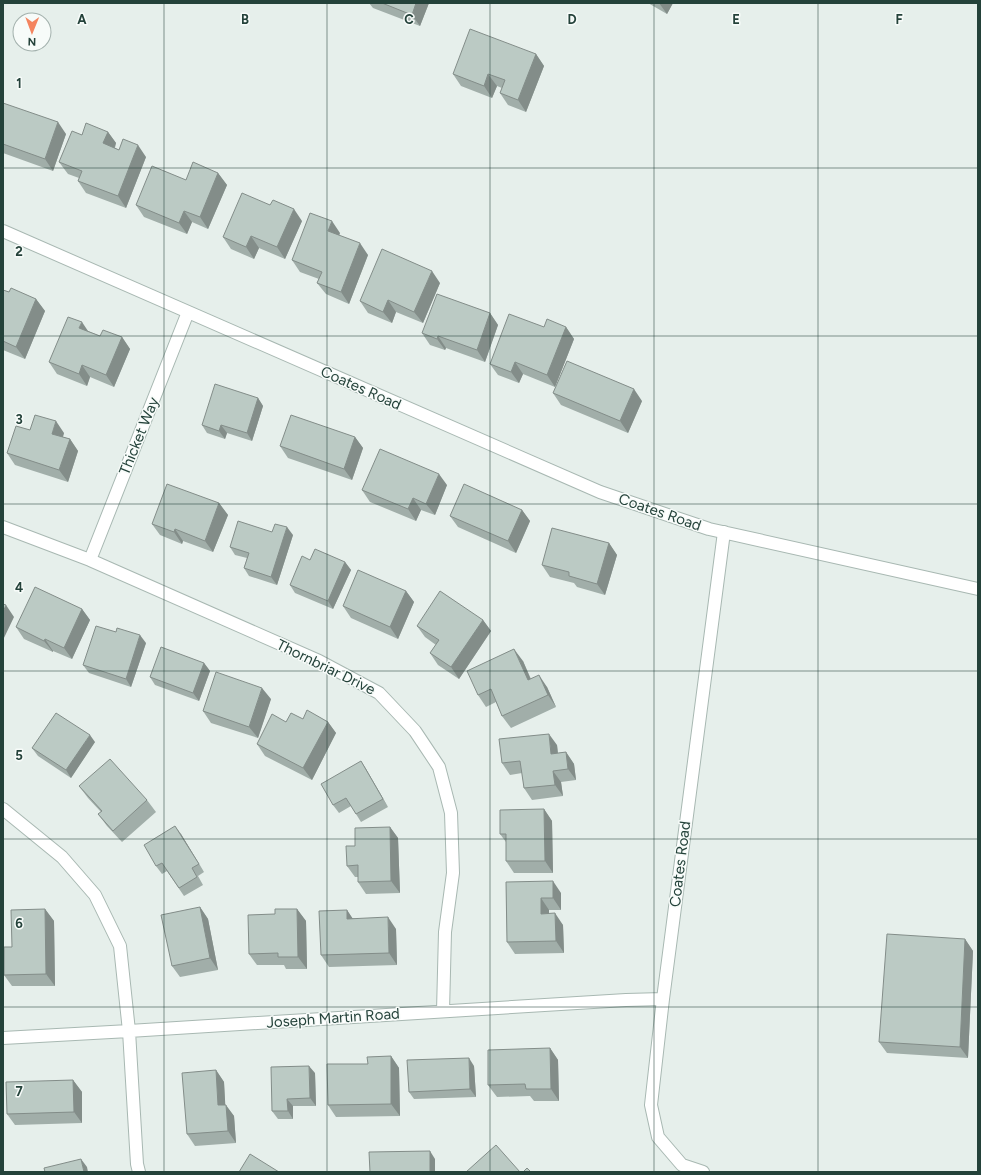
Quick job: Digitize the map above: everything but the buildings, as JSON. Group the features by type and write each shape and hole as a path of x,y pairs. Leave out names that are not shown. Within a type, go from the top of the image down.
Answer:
{"street":[{"name":"Coates Road","path":"3,231 600,492 709,529 978,589"},
{"name":"Thicket Way","path":"90,560 188,312"},
{"name":"Thornbriar Drive","path":"3,527 90,560 326,665 379,693 415,730 439,767 451,813 453,873 445,932 443,1011"},
{"name":"Coates Road","path":"703,1172 682,1165 658,1137 651,1105 663,999 724,532"},
{"path":"3,809 62,857 96,895 120,946 129,1031 137,1164 139,1172"},
{"name":"Joseph Martin Road","path":"3,1038 663,999"}]}
